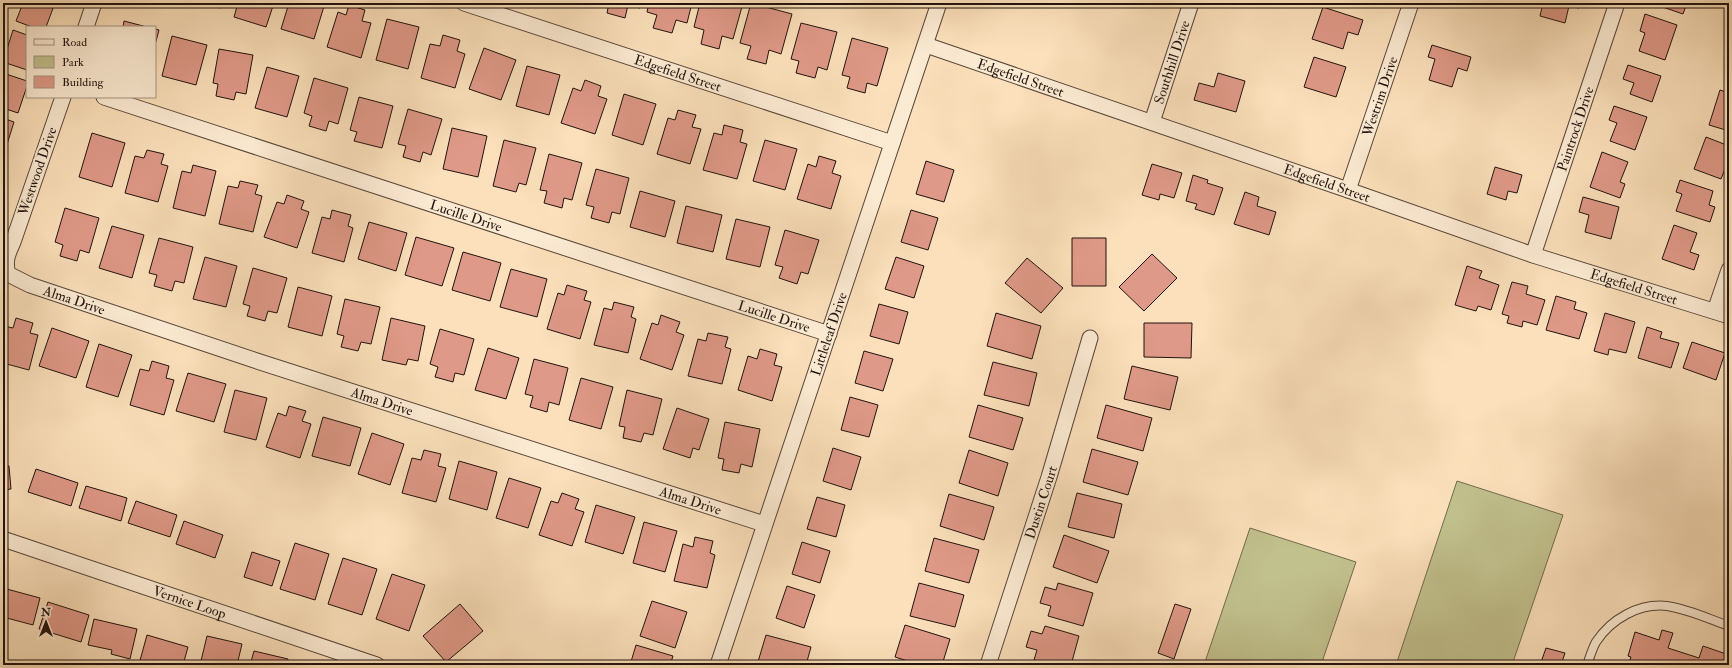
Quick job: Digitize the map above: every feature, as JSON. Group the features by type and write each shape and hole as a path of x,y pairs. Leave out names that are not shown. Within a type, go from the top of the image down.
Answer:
{"street":[{"path":"86,26 94,3"},
{"name":"Edgefield Street","path":"464,3 892,143"},
{"name":"Littleleaf Drive","path":"718,665 939,3"},
{"name":"Southhill Drive","path":"1152,122 1191,3"},
{"name":"Westrim Drive","path":"1348,190 1411,3"},
{"name":"Paintrock Drive","path":"1533,255 1617,3"},
{"name":"Edgefield Street","path":"926,45 1533,255 1722,313"},
{"name":"Westwood Drive","path":"6,268 7,256 63,98"},
{"name":"Lucille Drive","path":"107,98 829,334"},
{"name":"Alma Drive","path":"6,268 8,274 38,288 254,360 764,524"},
{"path":"1722,313 1729,270"},
{"name":"Dustin Court","path":"988,665 1049,477 1090,338"},
{"name":"Vernice Loop","path":"3,539 377,665"}],"lane":[{"path":"1587,665 1596,643 1610,626 1634,611 1648,607 1668,606 1729,626"}],"green space":[{"path":"1457,481 1563,515 1512,665 1396,665"},
{"path":"1250,528 1356,562 1321,665 1204,665"}],"building":[{"path":"23,3 55,3 46,26 29,26 16,21"},
{"path":"205,3 222,3 221,8"},
{"path":"238,3 274,3 266,27 234,17"},
{"path":"289,3 325,3 314,39 281,29"},
{"path":"609,3 641,3 640,8 628,5 625,18 607,13"},
{"path":"649,3 692,3 687,23 676,20 672,33 653,28 657,15 647,12"},
{"path":"700,3 743,3 733,39 722,36 719,49 701,44 704,30 694,27"},
{"path":"751,3 792,14 781,54 769,50 766,64 747,59 751,46 740,43"},
{"path":"1543,3 1580,3 1579,8 1569,6 1565,23 1540,16"},
{"path":"1651,3 1687,3 1683,14"},
{"path":"349,5 365,10 362,21 371,23 361,58 327,47 338,12 346,15"},
{"path":"1323,7 1363,20 1358,35 1348,32 1343,49 1312,39"},
{"path":"1645,14 1677,25 1665,60 1639,51 1645,33 1640,31"},
{"path":"387,19 419,27 408,69 376,60"},
{"path":"124,21 143,26 123,26"},
{"path":"801,23 837,32 827,70 818,67 815,78 796,73 799,61 791,59"},
{"path":"156,29 159,30 156,41"},
{"path":"13,30 26,35 26,70 3,62"},
{"path":"443,35 460,40 457,51 465,54 455,88 421,78 430,44 440,46"},
{"path":"172,36 207,45 196,85 162,76"},
{"path":"852,38 888,48 877,86 867,83 865,93 847,88 850,77 842,75"},
{"path":"1432,45 1471,57 1467,71 1458,68 1452,87 1429,80 1435,59 1428,57"},
{"path":"484,48 516,60 501,100 469,89"},
{"path":"219,49 253,55 246,94 236,92 234,100 216,96 218,84 213,83"},
{"path":"1314,57 1346,67 1336,97 1304,87"},
{"path":"1628,65 1661,76 1652,102 1630,94 1634,83 1623,79"},
{"path":"527,66 560,75 549,115 516,106"},
{"path":"1729,66 1729,81 1725,80"},
{"path":"267,67 299,76 287,117 255,108"},
{"path":"3,73 26,81 26,89 18,113 3,108"},
{"path":"1218,73 1245,81 1236,112 1194,100 1199,83 1214,87"},
{"path":"314,78 348,88 338,124 329,121 326,131 309,126 312,116 304,113"},
{"path":"585,80 601,86 598,96 607,99 595,134 561,123 573,88 581,91"},
{"path":"1720,90 1729,93 1729,131 1709,125"},
{"path":"624,94 656,104 643,145 612,135"},
{"path":"359,97 393,106 382,148 354,141 357,132 350,130"},
{"path":"1614,106 1647,117 1635,150 1610,141 1617,123 1609,120"},
{"path":"408,109 442,119 431,155 423,152 420,162 403,157 406,146 398,144"},
{"path":"678,110 696,115 692,127 701,129 690,164 657,154 668,118 675,120"},
{"path":"3,118 14,122 4,154 3,154"},
{"path":"724,125 743,130 740,142 747,144 737,179 703,170 714,133 722,135"},
{"path":"452,128 487,136 478,177 443,169"},
{"path":"92,133 125,143 112,187 79,177"},
{"path":"1706,137 1729,146 1729,159 1721,179 1694,169"},
{"path":"504,140 536,148 526,185 519,183 516,192 493,186"},
{"path":"765,140 797,149 785,190 753,181"},
{"path":"147,150 164,154 161,164 168,166 158,202 125,193 135,156 144,158"},
{"path":"1602,152 1628,162 1620,182 1625,184 1620,198 1590,187"},
{"path":"549,154 582,163 572,200 564,198 562,208 544,203 547,191 540,190"},
{"path":"819,156 836,161 832,173 841,176 831,209 797,199 808,164 816,167"},
{"path":"926,161 954,170 944,202 916,194"},
{"path":"1152,164 1182,173 1174,198 1160,194 1159,200 1142,195"},
{"path":"193,165 216,171 205,216 173,208 182,171 191,173"},
{"path":"1495,167 1522,175 1517,193 1508,191 1506,200 1487,194"},
{"path":"596,169 629,178 620,214 612,212 609,223 591,218 594,207 586,205"},
{"path":"1193,175 1208,180 1207,183 1223,188 1214,215 1195,209 1197,204 1186,201"},
{"path":"1680,180 1713,191 1709,205 1715,207 1710,222 1676,211 1682,194 1676,192"},
{"path":"240,181 258,185 255,194 262,196 253,232 219,224 228,186 238,188"},
{"path":"640,191 675,201 665,237 630,227"},
{"path":"1245,192 1259,197 1257,206 1276,212 1269,235 1234,224"},
{"path":"287,195 304,201 301,209 309,212 297,248 264,237 277,202 284,204"},
{"path":"1583,197 1619,207 1611,239 1585,232 1589,215 1579,212"},
{"path":"686,206 722,215 713,252 677,243"},
{"path":"65,208 99,218 89,253 80,250 77,261 60,256 63,245 55,242"},
{"path":"332,210 351,215 348,226 353,228 344,262 312,253 322,217 330,219"},
{"path":"911,210 938,218 928,250 901,242"},
{"path":"736,219 770,227 760,267 726,259"},
{"path":"369,222 407,233 396,271 358,259"},
{"path":"1674,225 1697,233 1690,252 1699,255 1694,270 1662,259"},
{"path":"112,226 144,235 132,278 99,268"},
{"path":"785,230 819,240 808,274 801,272 797,284 779,278 783,267 775,265"},
{"path":"416,237 454,248 442,286 405,275"},
{"path":"159,238 193,247 184,283 175,281 172,291 154,286 157,275 149,273"},
{"path":"1072,238 1106,238 1106,286 1072,286"},
{"path":"463,252 501,263 490,301 452,290"},
{"path":"1152,254 1177,278 1144,311 1119,287"},
{"path":"205,257 237,266 226,307 193,299"},
{"path":"896,257 924,266 914,298 885,289"},
{"path":"1027,258 1063,288 1041,313 1005,283"},
{"path":"1467,266 1482,271 1479,278 1499,285 1491,310 1478,306 1476,311 1455,305"},
{"path":"253,268 287,278 277,313 268,311 265,321 247,316 250,306 243,304"},
{"path":"511,269 547,279 537,317 500,307"},
{"path":"1512,282 1528,286 1526,294 1545,300 1537,325 1523,321 1522,327 1507,323 1509,316 1502,314"},
{"path":"567,285 587,291 584,300 591,302 580,339 547,329 558,293 564,295"},
{"path":"298,287 332,296 322,336 288,327"},
{"path":"1556,296 1576,302 1574,309 1587,313 1579,339 1546,330"},
{"path":"345,299 380,307 371,344 361,342 358,351 341,347 344,336 337,334"},
{"path":"614,302 634,307 631,317 636,319 628,353 594,345 604,308 612,310"},
{"path":"879,304 908,312 899,344 870,336"},
{"path":"996,313 1041,326 1032,359 987,346"},
{"path":"1605,313 1635,322 1626,353 1609,349 1608,355 1594,351"},
{"path":"661,315 680,322 676,332 684,335 672,370 640,359 652,323 658,325"},
{"path":"16,318 33,323 30,333 38,335 29,370 3,363 4,326 13,328"},
{"path":"391,318 425,326 418,361 408,359 406,365 382,360"},
{"path":"1144,323 1192,323 1191,358 1144,357"},
{"path":"1647,327 1662,332 1660,338 1679,343 1671,368 1638,358"},
{"path":"52,328 89,341 76,378 39,366"},
{"path":"440,329 474,339 464,375 455,373 453,382 435,377 438,367 430,364"},
{"path":"708,333 728,337 725,347 731,349 722,384 688,376 698,339 706,341"},
{"path":"1692,342 1725,353 1716,380 1683,368"},
{"path":"99,344 132,355 118,397 86,387"},
{"path":"488,348 519,358 506,399 475,390"},
{"path":"760,349 777,354 774,365 782,367 772,401 738,390 748,356 757,359"},
{"path":"864,351 893,359 883,391 855,383"},
{"path":"534,359 568,368 559,405 549,402 547,412 530,407 533,396 525,394"},
{"path":"152,361 169,366 166,378 174,380 164,415 130,405 140,369 149,371"},
{"path":"993,362 1037,373 1029,406 984,395"},
{"path":"1132,366 1178,377 1170,410 1124,399"},
{"path":"188,373 226,384 214,422 176,411"},
{"path":"581,378 613,387 601,429 569,420"},
{"path":"1729,378 1729,389 1726,389"},
{"path":"235,390 267,398 256,440 224,432"},
{"path":"627,390 662,399 653,435 644,433 641,442 623,438 625,427 619,426"},
{"path":"850,397 878,405 869,437 841,430"},
{"path":"978,405 1023,418 1013,450 969,437"},
{"path":"1106,405 1152,418 1143,451 1097,438"},
{"path":"289,406 306,411 302,421 311,424 300,458 266,447 278,413 286,416"},
{"path":"677,408 709,419 699,450 693,448 690,458 663,449"},
{"path":"323,417 361,428 350,466 312,456"},
{"path":"725,422 760,429 752,467 741,464 739,473 722,470 724,459 718,458"},
{"path":"372,433 404,444 390,485 358,474"},
{"path":"833,448 861,457 851,490 823,481"},
{"path":"1092,449 1138,462 1128,495 1083,482"},
{"path":"424,450 441,454 438,466 446,468 436,502 402,493 412,458 421,460"},
{"path":"969,450 1008,463 998,496 959,483"},
{"path":"459,461 497,472 487,510 449,499"},
{"path":"3,466 9,466 11,489 3,490"},
{"path":"36,469 78,483 71,506 28,492"},
{"path":"509,478 541,488 528,528 496,518"},
{"path":"86,486 127,498 121,521 79,508"},
{"path":"562,493 579,499 575,509 584,512 572,546 539,535 551,501 558,503"},
{"path":"1077,493 1122,504 1114,538 1068,527"},
{"path":"949,494 994,507 984,540 940,526"},
{"path":"817,497 845,505 836,537 807,529"},
{"path":"136,501 177,515 170,537 128,523"},
{"path":"596,505 635,517 623,554 585,542"},
{"path":"184,521 223,535 215,558 176,544"},
{"path":"644,522 677,531 665,572 633,563"},
{"path":"1064,535 1109,551 1097,583 1053,567"},
{"path":"695,537 713,541 710,553 715,555 707,588 674,581 683,544 693,547"},
{"path":"934,538 979,550 969,583 925,571"},
{"path":"802,542 830,551 820,583 792,574"},
{"path":"295,543 329,554 315,600 280,589"},
{"path":"252,552 280,561 272,586 244,577"},
{"path":"343,558 377,569 362,615 328,604"},
{"path":"392,574 425,585 409,631 376,619"},
{"path":"919,583 964,595 955,627 910,616"},
{"path":"1058,583 1093,593 1083,626 1048,616 1051,606 1040,603 1045,587 1056,590"},
{"path":"787,586 815,595 804,628 776,618"},
{"path":"3,588 40,598 33,625 3,617"},
{"path":"652,601 687,612 675,648 640,636"},
{"path":"48,602 89,615 81,642 39,629"},
{"path":"460,604 483,631 446,662 423,636"},
{"path":"1175,604 1191,609 1174,659 1158,653"},
{"path":"94,619 137,629 130,659 111,654 112,650 88,645"},
{"path":"905,625 950,639 942,665 920,665 895,657"},
{"path":"1045,626 1079,636 1071,665 1051,665 1034,660 1037,650 1026,647 1031,631 1042,634"},
{"path":"1662,630 1673,633 1668,648 1699,658 1703,646 1729,655 1729,665 1628,665 1631,657 1628,656 1635,632 1659,640"},
{"path":"147,635 188,647 183,665 165,665 154,660 152,665 139,664"},
{"path":"766,635 811,647 806,665 757,665"},
{"path":"207,636 242,644 237,665 200,665"},
{"path":"636,645 673,656 670,665 630,665"},
{"path":"1546,648 1565,653 1561,665 1540,665"},
{"path":"254,651 288,659 287,665 250,665"}]}
